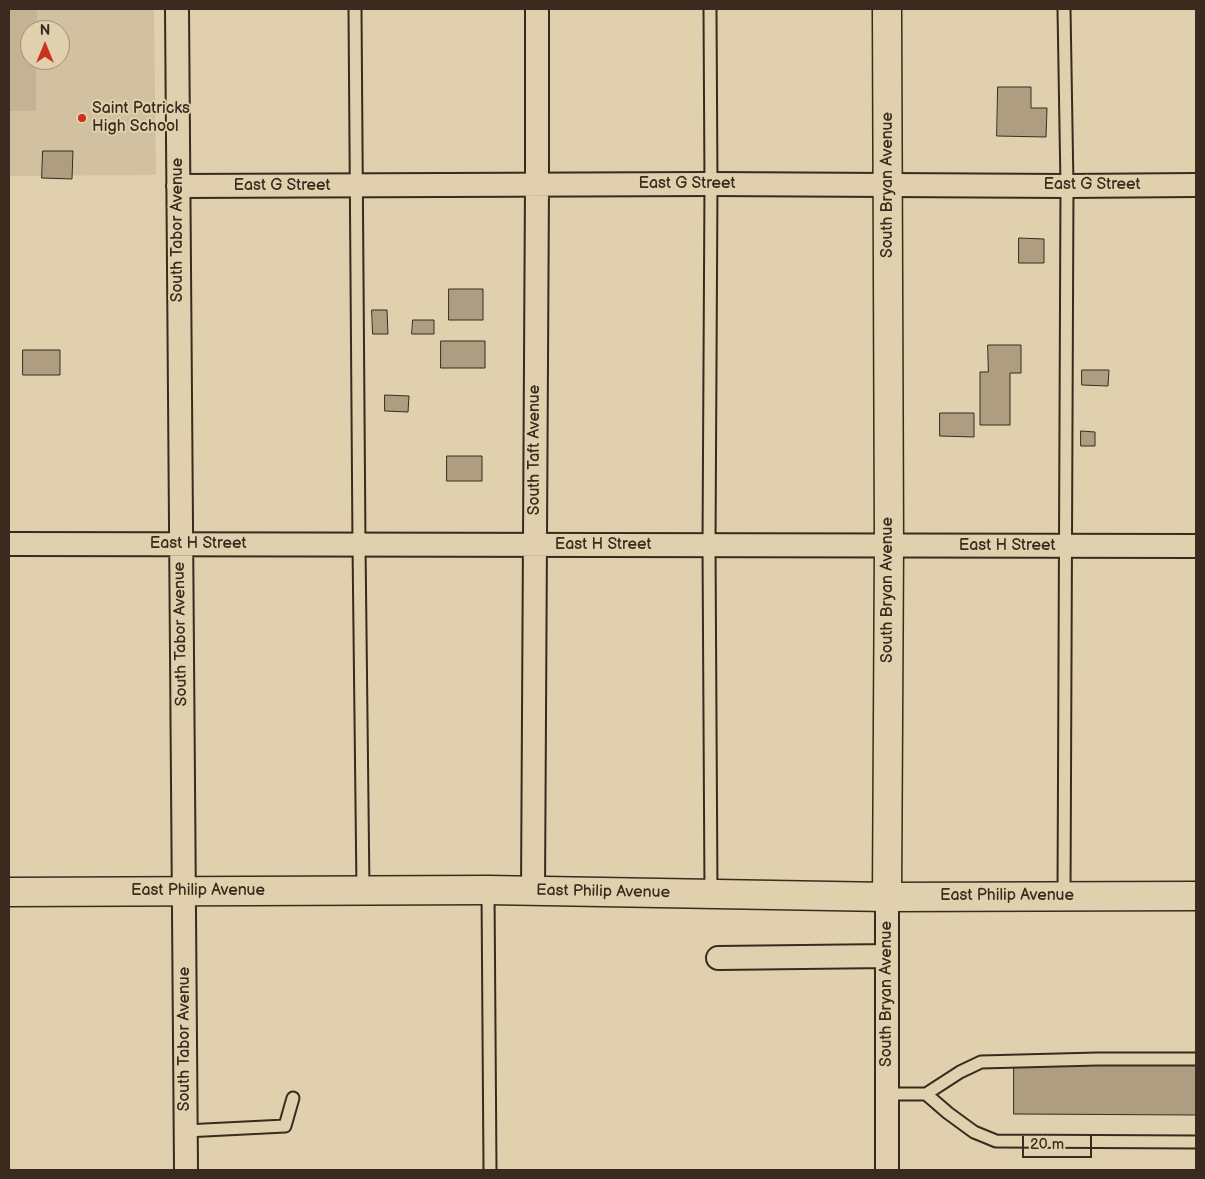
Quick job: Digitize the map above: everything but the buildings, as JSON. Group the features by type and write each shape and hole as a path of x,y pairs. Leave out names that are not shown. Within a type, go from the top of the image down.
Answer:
{"main road":[{"name":"South Bryan Avenue","path":"887,9 887,896"},
{"name":"East Philip Avenue","path":"9,892 488,890 887,896 1196,896"}],"street":[{"name":"South Tabor Avenue","path":"177,9 186,1170"},
{"name":"South Taft Avenue","path":"533,891 537,9"},
{"name":"East G Street","path":"178,186 1196,185"},
{"name":"East H Street","path":"9,544 1196,546"},
{"name":"South Bryan Avenue","path":"887,896 888,1170"},
{"path":"718,958 887,956"}],"lane":[{"path":"355,9 363,890"},
{"path":"710,9 709,545 711,894"},
{"path":"1064,9 1067,186 1064,895"},
{"path":"488,890 490,1170"},
{"path":"887,1094 926,1094 960,1072 981,1062 1196,1059"},
{"path":"926,1094 974,1132 996,1141 1196,1142"},
{"path":"185,1131 285,1126 294,1098"}],"shaded area":[{"name":"Saint Patricks High School","path":"9,9 154,9 156,175 9,176"},
{"path":"9,9 37,9 37,20 20,20 20,70 36,70 36,111 9,111"}],"place":[{"name":"Saint Patricks High School","path":"82,118"}]}
